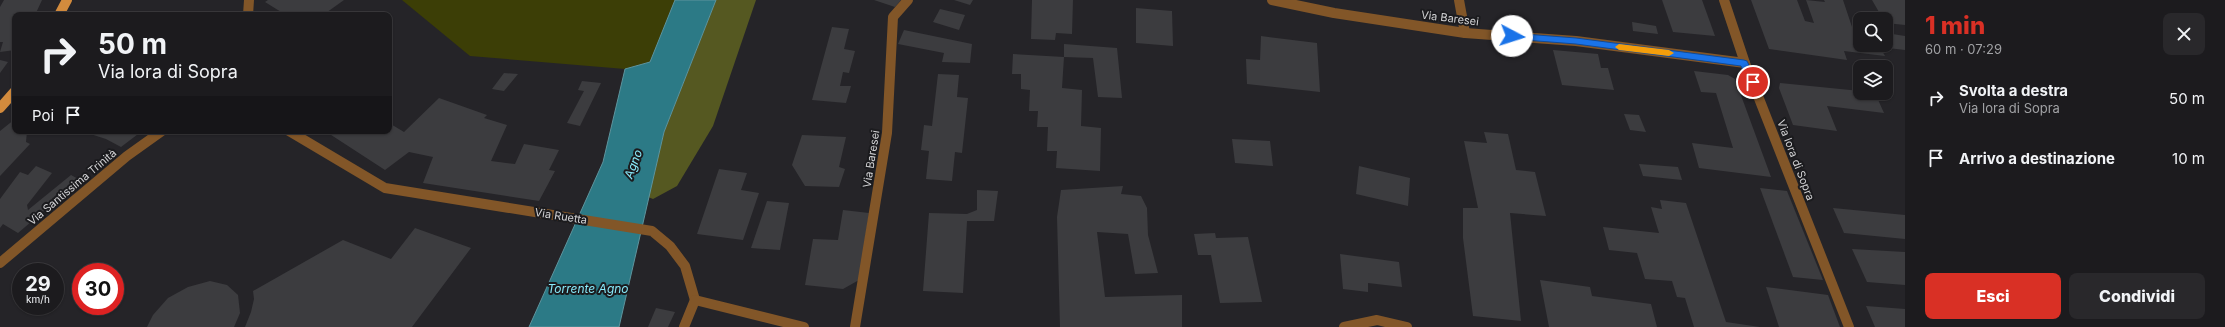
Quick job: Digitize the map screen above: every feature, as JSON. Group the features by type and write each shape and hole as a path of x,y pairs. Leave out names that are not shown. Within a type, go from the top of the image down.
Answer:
{"main road":[{"path":"61,12 67,0"},
{"path":"0,108 12,94"}],"street":[{"path":"248,12 249,0"},
{"name":"Via Baresei","path":"856,327 887,133 893,17 908,0"},
{"name":"Via Baresei","path":"1272,0 1334,13 1465,33 1576,41 1744,63"},
{"path":"1459,0 1465,33"},
{"name":"Via lora di Sopra","path":"1724,0 1744,63 1849,327"},
{"name":"Via Santissima Trinità","path":"0,264 127,156 158,134"},
{"name":"Via Ruetta","path":"294,134 385,188 652,231 670,246 685,266 695,300"},
{"path":"684,327 695,300 804,327"},
{"path":"1344,327 1377,320 1406,327"}],"shaded area":[{"path":"402,0 675,0 650,62 625,69 470,56"}],"green space":[{"path":"716,0 756,0 713,126 677,186 653,199 648,197 664,132"}],"water":[{"path":"675,0 716,0 664,132 619,327 529,327 603,162 625,69 650,62"}],"building":[{"path":"4,0 42,0 36,12 12,12 12,50 0,52 3,42 0,42 0,7"},
{"path":"268,0 344,0 327,12 281,12 265,2"},
{"path":"874,0 901,0 895,7"},
{"path":"954,0 973,0 970,5"},
{"path":"1032,0 1073,0 1072,34 1056,33 1055,40 1031,39"},
{"path":"1662,0 1702,0 1715,36 1673,32"},
{"path":"1751,0 1797,0 1805,21 1814,23 1806,0 1825,2 1824,0 1843,0 1853,27 1853,52 1883,52 1885,56 1844,51 1847,60 1769,49"},
{"path":"1872,0 1905,0 1905,25 1893,24 1893,12 1879,12"},
{"path":"1136,8 1172,11 1173,46 1136,43"},
{"path":"940,9 965,15 959,30 933,22"},
{"path":"1632,22 1656,26 1658,34 1633,31"},
{"path":"832,27 849,29 844,49 855,51 849,73 843,72 840,86 851,86 846,103 812,100"},
{"path":"904,30 972,44 970,63 942,62 944,53 898,44"},
{"path":"1893,34 1905,36 1905,50 1893,49"},
{"path":"1261,36 1317,43 1320,92 1247,84 1246,59 1260,60"},
{"path":"1064,44 1117,48 1122,98 1098,97 1093,58 1064,57"},
{"path":"1553,50 1598,54 1601,68 1608,68 1614,90 1562,85"},
{"path":"1013,54 1064,57 1062,88 1082,90 1081,126 1101,128 1100,171 1056,168 1057,151 1047,151 1048,127 1037,127 1038,111 1029,111 1030,90 1021,89 1021,74 1012,74"},
{"path":"0,60 8,62 0,73"},
{"path":"1694,71 1728,75 1735,79 1771,177 1699,168 1692,143 1733,148 1716,93 1701,92"},
{"path":"504,73 518,74 504,91 492,89"},
{"path":"938,74 959,75 957,97 968,98 962,153 955,152 952,181 926,179 929,151 921,150 924,125 932,126"},
{"path":"582,81 601,83 580,126 567,123 584,91 578,90"},
{"path":"1780,83 1853,90 1853,100 1878,100 1884,113 1827,106 1837,131 1793,125 1779,88"},
{"path":"439,98 487,115 484,118 507,125 491,161 515,164 524,144 559,150 549,170 555,171 539,201 423,183 433,157 409,152 385,170 330,134 392,134 392,125 404,132"},
{"path":"1624,114 1639,115 1646,132 1630,130"},
{"path":"12,121 12,134 27,134 26,142 30,144 0,176 0,131"},
{"path":"1484,132 1508,134 1516,170 1535,172 1546,216 1510,213 1521,321 1473,316 1463,238 1463,208 1478,208 1464,141 1487,143"},
{"path":"90,134 138,134 121,147 106,139"},
{"path":"802,135 846,137 839,167 845,169 839,187 805,186 792,165"},
{"path":"1232,139 1270,141 1273,166 1235,163"},
{"path":"1639,164 1678,167 1682,180 1643,176"},
{"path":"36,166 52,173 27,205 28,210 71,175 80,180 18,233 3,224 0,228 0,199 20,172 28,175"},
{"path":"1359,166 1410,178 1408,206 1356,194"},
{"path":"719,169 747,173 741,190 759,193 743,240 697,234"},
{"path":"1123,186 1121,194 1141,196 1147,208 1148,235 1158,273 1135,274 1128,234 1097,232 1105,297 1182,295 1182,327 1060,327 1057,217 1061,190"},
{"path":"1760,188 1787,191 1823,280 1793,277"},
{"path":"977,190 998,191 994,221 967,221 963,293 923,291 929,213 967,214 977,210"},
{"path":"1660,200 1686,203 1726,322 1760,327 1694,327 1685,298 1677,297 1672,281 1645,279 1637,253 1609,250 1603,227 1659,233 1651,207 1662,209"},
{"path":"767,201 789,203 780,250 751,248"},
{"path":"1833,208 1905,215 1905,239 1844,233"},
{"path":"843,210 869,213 859,280 843,289 805,285 813,239 838,240"},
{"path":"415,228 471,248 412,327 245,327 254,299 253,291 343,240 391,259"},
{"path":"1215,233 1216,238 1248,237 1262,302 1220,303 1211,255 1198,255 1194,234"},
{"path":"1852,249 1905,252 1905,285 1867,282"},
{"path":"1340,254 1399,262 1402,287 1368,283 1368,292 1343,289"},
{"path":"1540,280 1590,287 1592,296 1651,304 1657,327 1549,327"},
{"path":"210,281 227,285 238,295 240,313 234,327 147,327 153,315 168,298 188,287"},
{"path":"1766,287 1828,295 1840,327 1779,327"},
{"path":"1866,306 1905,309 1905,327 1875,327"},
{"path":"656,308 675,312 668,327 648,327"}],"slow traffic":[{"path":"1619,47 1669,53"}],"route":[{"path":"1512,36 1576,41 1744,63 1753,82"}],"water label":[{"name":"Agno","path":"633,164"},
{"name":"Torrente Agno","path":"588,288"}]}
